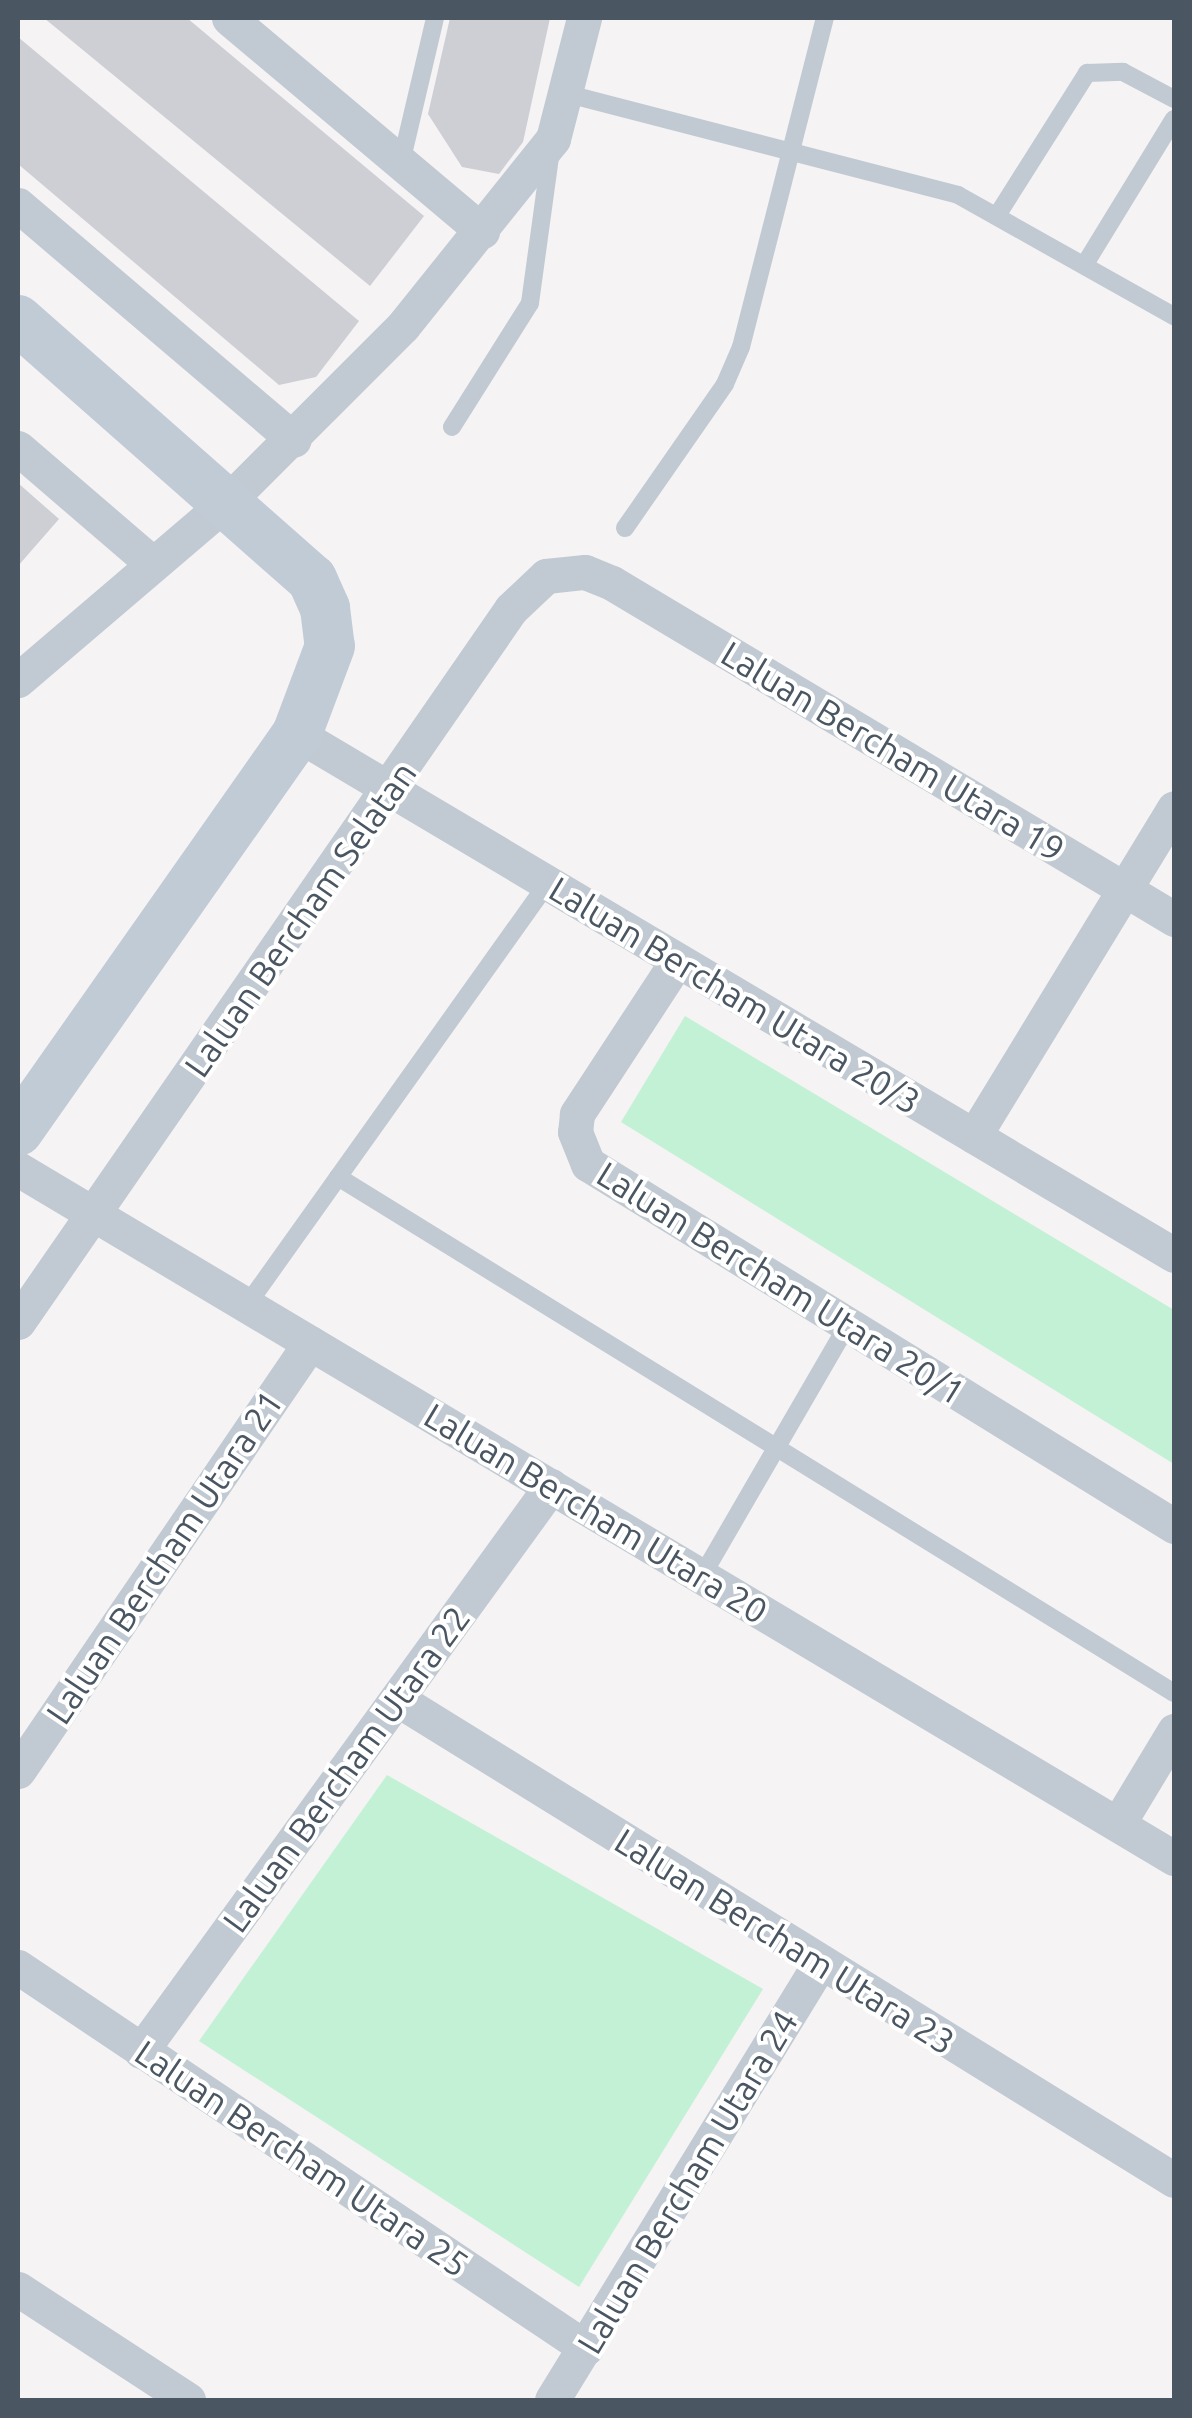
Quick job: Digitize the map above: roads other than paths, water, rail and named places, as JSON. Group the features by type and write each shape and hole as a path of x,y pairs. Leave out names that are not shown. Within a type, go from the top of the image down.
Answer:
{"street":[{"path":"229,18 482,231"},
{"path":"18,680 229,500 294,440 404,326 553,139 568,94 584,18"},
{"path":"18,205 294,440"},
{"path":"18,320 229,500 312,580 326,608 330,646 298,734 18,1131"},
{"path":"18,448 153,564"},
{"name":"Laluan Bercham Selatan","path":"18,1322 528,588 566,571 612,583"},
{"name":"Laluan Bercham Utara 19","path":"612,583 1174,919"},
{"name":"Laluan Bercham Utara 20/3","path":"298,734 1174,1255"},
{"path":"974,1136 1174,808"},
{"name":"Laluan Bercham Utara 20/1","path":"676,961 584,1098 576,1114 579,1149 609,1179 1174,1526"},
{"name":"Laluan Bercham Utara 20","path":"18,1168 1174,1858"},
{"name":"Laluan Bercham Utara 21","path":"18,1770 310,1343"},
{"name":"Laluan Bercham Utara 22","path":"141,2050 551,1486"},
{"name":"Laluan Bercham Utara 23","path":"397,1699 1174,2180"},
{"path":"1118,1824 1174,1731"},
{"name":"Laluan Bercham Utara 24","path":"552,2400 820,1964"},
{"name":"Laluan Bercham Utara 25","path":"18,1967 586,2348"},
{"path":"18,2289 188,2400"}],"lane":[{"path":"401,164 434,18"},
{"path":"625,528 734,365 793,152 825,18"},
{"path":"998,214 1087,73 1123,72 1174,99"},
{"path":"568,94 958,195 1169,313 1174,293"},
{"path":"1084,264 1174,119"},
{"path":"452,427 530,303 553,139"},
{"path":"247,1306 547,884"},
{"path":"338,1177 778,1445 1174,1693"},
{"path":"702,1576 848,1326"}]}
